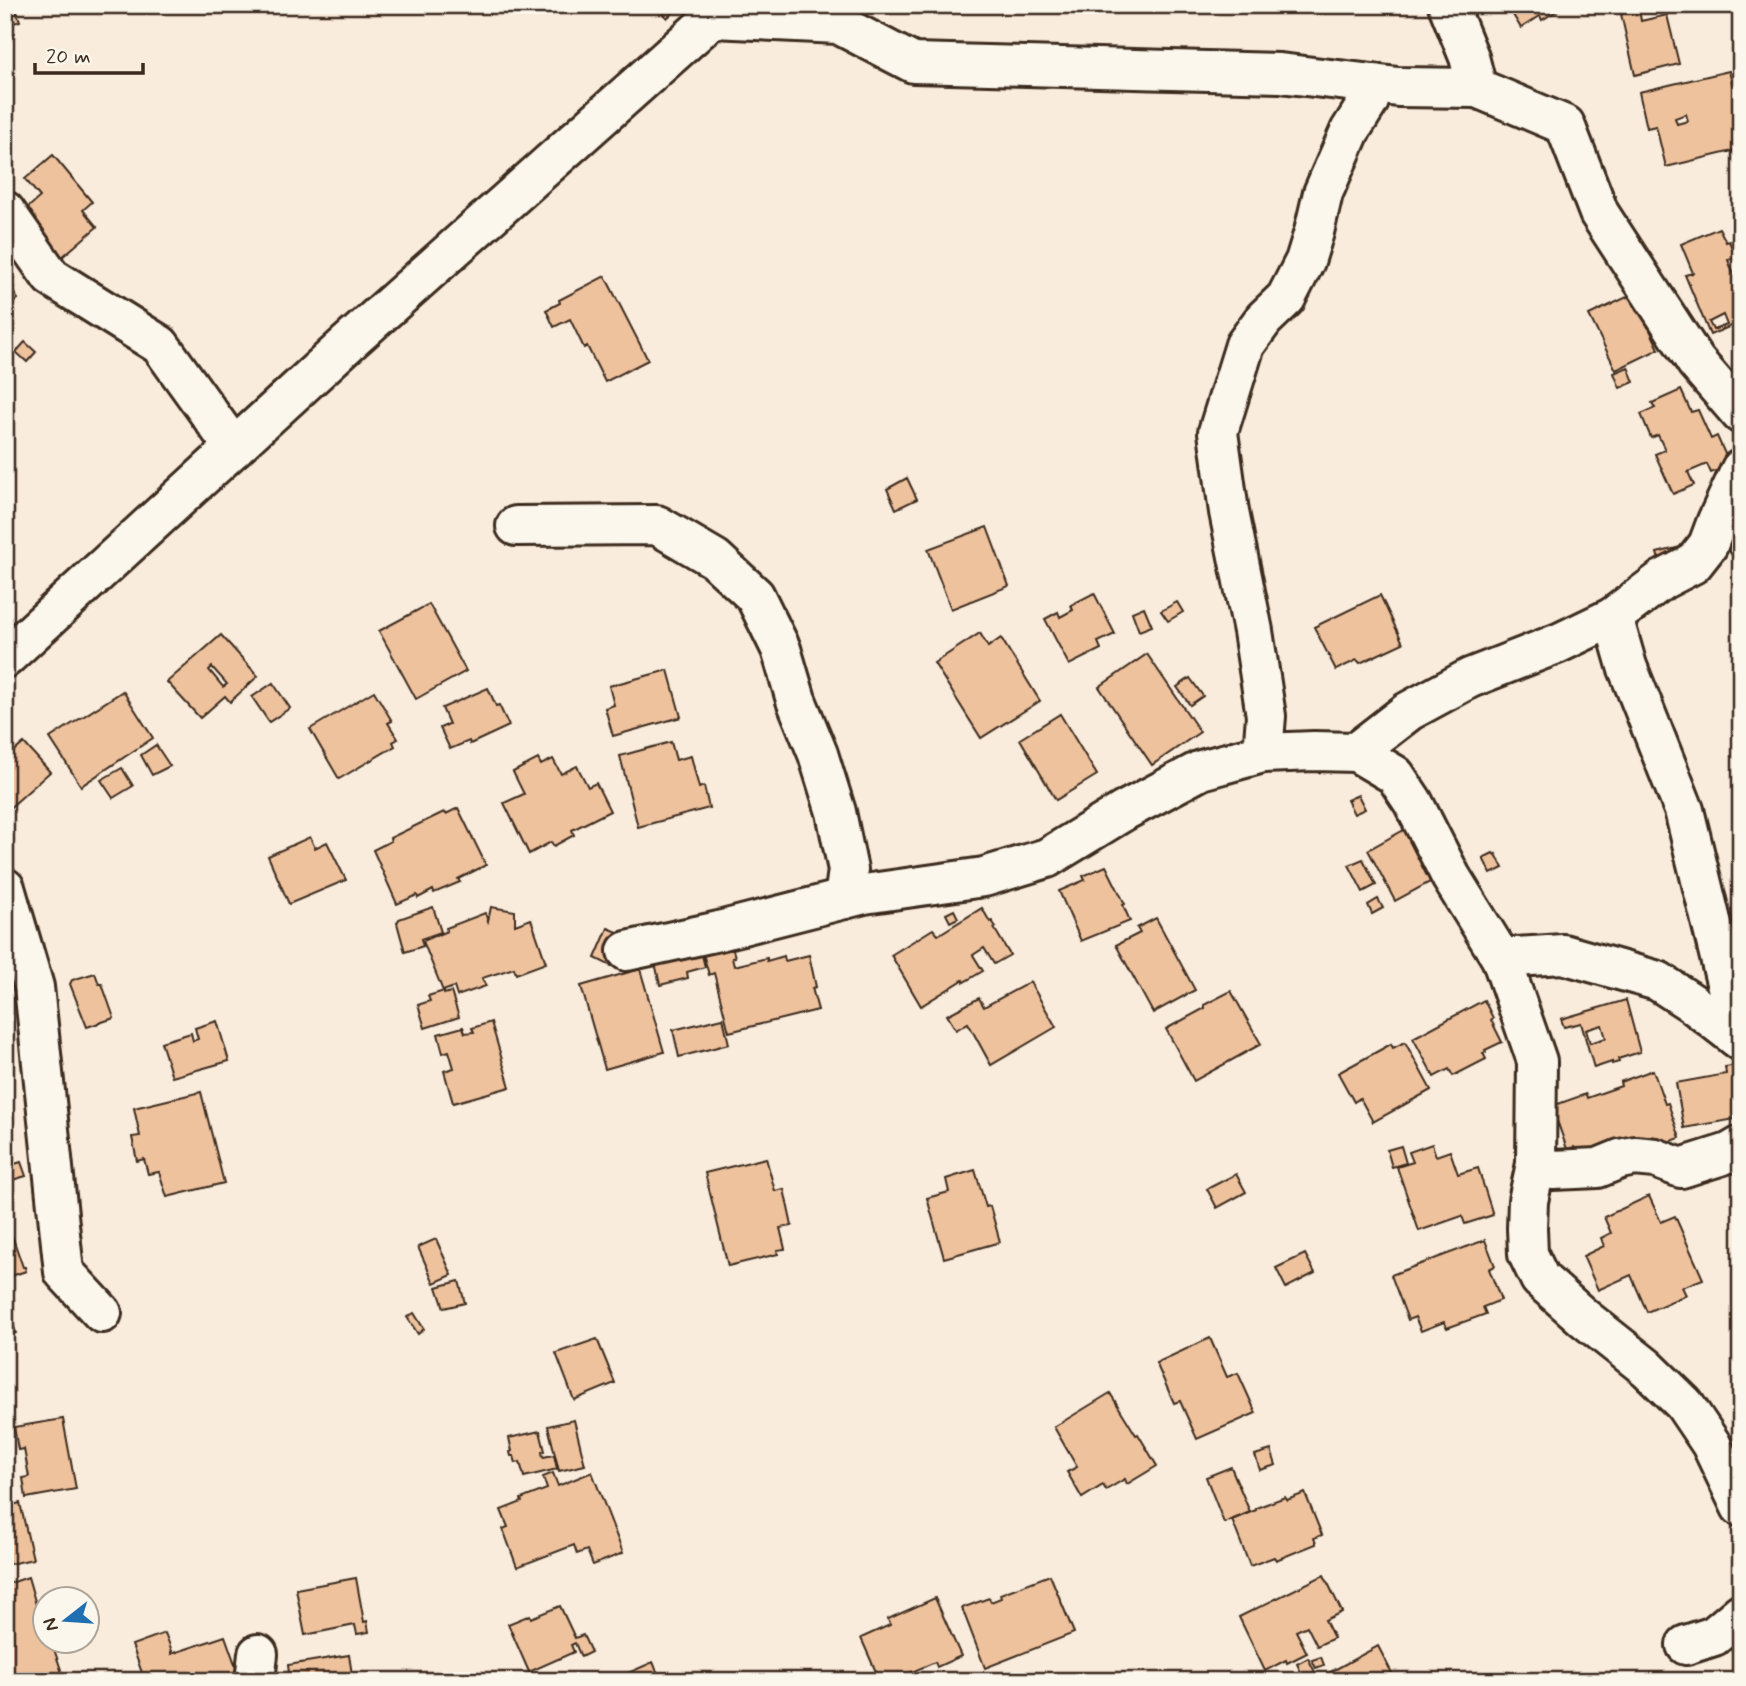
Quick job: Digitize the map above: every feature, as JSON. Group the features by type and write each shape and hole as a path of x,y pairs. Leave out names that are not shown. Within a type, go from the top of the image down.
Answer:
{"street":[{"path":"1448,5 1469,57 1477,88"},
{"path":"5,658 347,344 720,12 838,24 913,63 1280,74 1398,87 1477,88 1565,125 1600,213 1696,362 1741,414"},
{"path":"1263,753 1266,716 1254,631 1229,512 1218,432 1245,345 1264,319 1286,298 1305,261 1323,193 1350,131 1369,101 1374,84"},
{"path":"5,211 51,277 160,345 234,448"},
{"path":"1356,752 1409,710 1470,678 1559,643 1612,617 1662,580 1693,564 1708,545 1741,469"},
{"path":"516,526 656,525 715,559 755,596 781,649 836,812 848,870 844,899"},
{"path":"1612,617 1628,666 1684,810 1738,1039"},
{"path":"627,951 864,894 984,877 1047,858 1124,811 1201,770 1263,753 1356,752 1395,775 1413,802 1451,877 1501,958 1537,1062 1536,1164 1528,1201 1527,1228 1528,1254 1540,1279 1647,1368 1684,1404 1711,1444 1741,1507"},
{"path":"5,888 34,987 64,1272 102,1313"},
{"path":"1501,958 1563,954 1658,981 1692,1003 1738,1039"},
{"path":"1536,1164 1553,1170 1598,1168 1634,1156 1655,1158 1681,1168 1729,1153 1741,1146"}],"building":[{"path":"5,5 14,5 20,21 5,26"},
{"path":"656,5 681,5 667,18"},
{"path":"1507,5 1566,5 1542,20 1540,16 1521,28"},
{"path":"1639,9 1641,21 1667,15 1679,64 1635,75 1621,14"},
{"path":"1729,71 1741,118 1741,149 1666,167 1656,126 1647,128 1639,92","holes":["1686,114 1688,121 1677,124 1675,118"]},
{"path":"53,155 92,202 83,210 97,227 61,258 23,212 40,197 25,179"},
{"path":"1719,228 1726,242 1729,241 1736,257 1728,260 1735,277 1741,274 1741,322 1710,335 1685,275 1693,273 1681,244","holes":["1723,315 1727,325 1713,330 1709,322"]},
{"path":"605,276 648,360 605,382 570,319 554,327 546,310 560,303 559,300"},
{"path":"5,281 18,299 5,309"},
{"path":"1629,296 1648,327 1652,324 1654,328 1650,330 1659,349 1616,370 1589,315"},
{"path":"25,342 36,352 27,362 16,352"},
{"path":"1628,367 1634,382 1620,388 1614,373"},
{"path":"1681,390 1691,412 1698,410 1711,439 1717,436 1730,465 1711,473 1707,464 1688,472 1694,485 1673,494 1655,454 1665,450 1658,435 1651,438 1641,414 1655,408 1652,403"},
{"path":"907,478 917,499 896,509 887,489"},
{"path":"987,527 1009,586 951,609 928,549"},
{"path":"1741,534 1741,568 1725,545"},
{"path":"1684,546 1662,571 1657,553"},
{"path":"1094,593 1115,634 1098,642 1101,649 1069,665 1045,619 1058,612 1060,617 1073,610 1071,605"},
{"path":"1380,595 1403,643 1360,663 1357,660 1336,670 1314,627"},
{"path":"1177,602 1183,612 1168,621 1161,611"},
{"path":"429,604 466,671 416,699 379,631"},
{"path":"1144,607 1152,626 1139,631 1132,612"},
{"path":"980,633 988,647 1001,638 1040,701 981,738 934,663"},
{"path":"221,635 258,676 230,702 225,696 200,718 167,682","holes":["212,667 227,684 223,687 209,670"]},
{"path":"1147,654 1200,732 1152,765 1099,687"},
{"path":"668,670 681,717 613,736 605,708 614,705 609,686"},
{"path":"1190,678 1203,696 1190,705 1177,687"},
{"path":"273,683 290,708 269,722 252,697"},
{"path":"488,688 509,726 470,744 469,741 450,749 440,728 449,724 442,708"},
{"path":"123,691 153,738 81,786 50,738"},
{"path":"374,691 392,721 388,723 398,739 393,742 395,746 339,779 310,729"},
{"path":"1060,714 1097,775 1056,800 1020,739"},
{"path":"671,742 676,760 691,756 699,788 704,786 709,808 638,827 620,756"},
{"path":"24,743 50,772 5,812 5,759"},
{"path":"156,745 170,766 152,775 141,755"},
{"path":"538,759 541,765 553,759 561,774 577,766 588,787 596,783 610,811 572,830 574,835 554,846 551,842 529,854 504,803 524,794 513,772"},
{"path":"122,768 133,786 113,798 101,780"},
{"path":"1358,795 1365,809 1354,814 1347,800"},
{"path":"458,808 486,865 458,879 460,882 397,904 373,850 391,841 390,838"},
{"path":"1411,826 1445,874 1395,901 1368,850"},
{"path":"310,837 315,848 327,842 346,880 289,904 268,856"},
{"path":"1493,853 1503,868 1491,874 1483,858"},
{"path":"1363,859 1376,885 1363,892 1349,865"},
{"path":"1106,866 1125,904 1123,905 1130,921 1081,941 1059,891 1085,880 1083,876"},
{"path":"1378,899 1383,908 1372,914 1368,905"},
{"path":"433,907 441,932 421,939 423,946 405,952 397,923 399,919"},
{"path":"491,907 515,911 515,925 531,919 546,963 516,974 514,968 482,978 486,986 457,996 454,987 443,991 423,941 447,931 446,928 485,913 488,921"},
{"path":"982,908 996,927 994,928 1010,955 994,964 984,948 973,955 983,971 921,1006 891,955 933,929 938,935"},
{"path":"954,910 958,918 950,922 946,914"},
{"path":"1156,918 1195,990 1153,1013 1116,945 1140,933 1137,928"},
{"path":"608,928 625,935 611,966 595,958"},
{"path":"728,945 735,957 732,958 734,966 767,958 767,961 784,956 785,961 809,955 816,987 812,988 818,1010 729,1032 714,973 709,975 702,950"},
{"path":"700,947 705,967 687,972 688,978 660,985 654,958"},
{"path":"640,969 664,1052 605,1069 581,986"},
{"path":"95,973 99,984 102,984 114,1018 87,1027 70,984 72,980"},
{"path":"1030,982 1056,1027 991,1065 968,1023 956,1030 947,1015 979,998 984,1007"},
{"path":"444,991 444,994 451,992 459,1017 425,1028 418,1005 430,1001 428,996"},
{"path":"1231,991 1261,1044 1194,1081 1166,1029"},
{"path":"1484,1000 1502,1042 1485,1050 1483,1053 1486,1059 1453,1076 1449,1069 1434,1077 1413,1038"},
{"path":"1626,1000 1640,1052 1618,1059 1619,1062 1594,1068 1581,1023 1564,1027 1561,1019","holes":["1602,1025 1606,1038 1590,1043 1586,1030"]},
{"path":"723,1018 729,1044 679,1057 673,1030"},
{"path":"217,1021 229,1061 172,1077 161,1042 191,1033 193,1041 198,1039 195,1028"},
{"path":"491,1022 510,1087 453,1103 444,1071 454,1068 449,1051 443,1053 438,1034 463,1027 465,1033 474,1032 472,1028"},
{"path":"1405,1042 1431,1090 1373,1122 1360,1098 1354,1102 1338,1073 1391,1044 1393,1048"},
{"path":"1741,1064 1741,1115 1734,1116 1735,1119 1684,1128 1676,1083 1726,1074 1725,1067"},
{"path":"1653,1070 1680,1138 1649,1149 1581,1164 1574,1147 1567,1149 1552,1106 1621,1086 1620,1082"},
{"path":"201,1092 224,1183 167,1197 159,1172 148,1174 144,1159 137,1161 132,1137 140,1136 134,1108"},
{"path":"1432,1144 1436,1156 1450,1151 1458,1174 1478,1168 1493,1215 1465,1224 1462,1216 1419,1231 1397,1167 1413,1162 1409,1152"},
{"path":"1401,1146 1406,1163 1392,1167 1387,1150"},
{"path":"766,1158 775,1191 784,1189 792,1226 780,1228 785,1249 777,1250 778,1254 728,1266 705,1173"},
{"path":"21,1162 26,1176 9,1181 5,1167"},
{"path":"975,1170 986,1207 990,1206 1000,1242 944,1258 927,1198 949,1192 946,1179"},
{"path":"1236,1174 1246,1192 1217,1208 1207,1189"},
{"path":"1649,1196 1661,1222 1675,1216 1703,1279 1682,1287 1686,1295 1647,1312 1631,1275 1598,1290 1583,1256 1604,1246 1601,1238 1611,1233 1604,1217"},
{"path":"9,1227 26,1271 5,1278 5,1229"},
{"path":"436,1239 452,1275 434,1283 418,1247"},
{"path":"1485,1240 1495,1266 1489,1269 1501,1300 1483,1307 1486,1314 1447,1328 1444,1322 1421,1331 1415,1317 1408,1320 1391,1275"},
{"path":"1305,1254 1315,1273 1286,1288 1276,1268"},
{"path":"459,1281 465,1303 444,1308 437,1287"},
{"path":"8,1309 16,1333 5,1337 5,1310"},
{"path":"414,1313 424,1329 418,1334 407,1317"},
{"path":"1210,1338 1227,1377 1238,1373 1256,1413 1197,1439 1180,1401 1174,1403 1156,1363"},
{"path":"597,1339 615,1383 574,1400 556,1353"},
{"path":"1110,1393 1157,1466 1127,1484 1125,1479 1106,1490 1103,1485 1082,1498 1067,1472 1077,1467 1054,1427"},
{"path":"63,1419 76,1489 26,1498 23,1478 29,1477 24,1449 18,1450 14,1427"},
{"path":"574,1420 585,1465 559,1471 548,1426"},
{"path":"540,1431 545,1451 542,1452 543,1457 554,1455 557,1469 524,1477 520,1462 516,1463 514,1456 511,1456 509,1438"},
{"path":"5,1434 14,1481 5,1482"},
{"path":"1271,1450 1276,1465 1260,1470 1255,1455"},
{"path":"1231,1467 1250,1512 1224,1523 1206,1477"},
{"path":"592,1472 623,1553 593,1565 587,1550 577,1554 574,1545 517,1567 503,1529 508,1527 501,1510 547,1489 543,1477 553,1473 558,1486"},
{"path":"1305,1493 1322,1535 1314,1538 1316,1544 1276,1560 1274,1557 1250,1566 1232,1520 1285,1497 1287,1500"},
{"path":"20,1503 33,1559 5,1565 5,1507"},
{"path":"1050,1575 1074,1633 985,1668 962,1608 989,1598 991,1602 1001,1598 1000,1594"},
{"path":"1324,1575 1342,1612 1325,1620 1334,1638 1317,1646 1307,1626 1296,1631 1307,1653 1265,1671 1239,1617"},
{"path":"28,1577 32,1591 32,1654 56,1654 64,1679 5,1681 5,1585"},
{"path":"356,1578 364,1622 367,1621 369,1632 357,1634 355,1625 305,1635 296,1589"},
{"path":"935,1598 961,1656 937,1667 935,1662 907,1674 909,1679 904,1681 880,1681 861,1638 890,1625 888,1619"},
{"path":"560,1606 575,1638 583,1635 591,1652 581,1657 575,1643 571,1645 574,1652 529,1672 508,1624"},
{"path":"165,1633 171,1654 225,1636 241,1681 145,1681 132,1645"},
{"path":"1378,1646 1396,1681 1328,1681 1325,1675"},
{"path":"349,1655 353,1681 290,1681 288,1665"},
{"path":"1321,1657 1324,1665 1316,1668 1312,1660"},
{"path":"1308,1658 1315,1672 1304,1678 1297,1664"},
{"path":"653,1662 661,1681 610,1681"}]}
